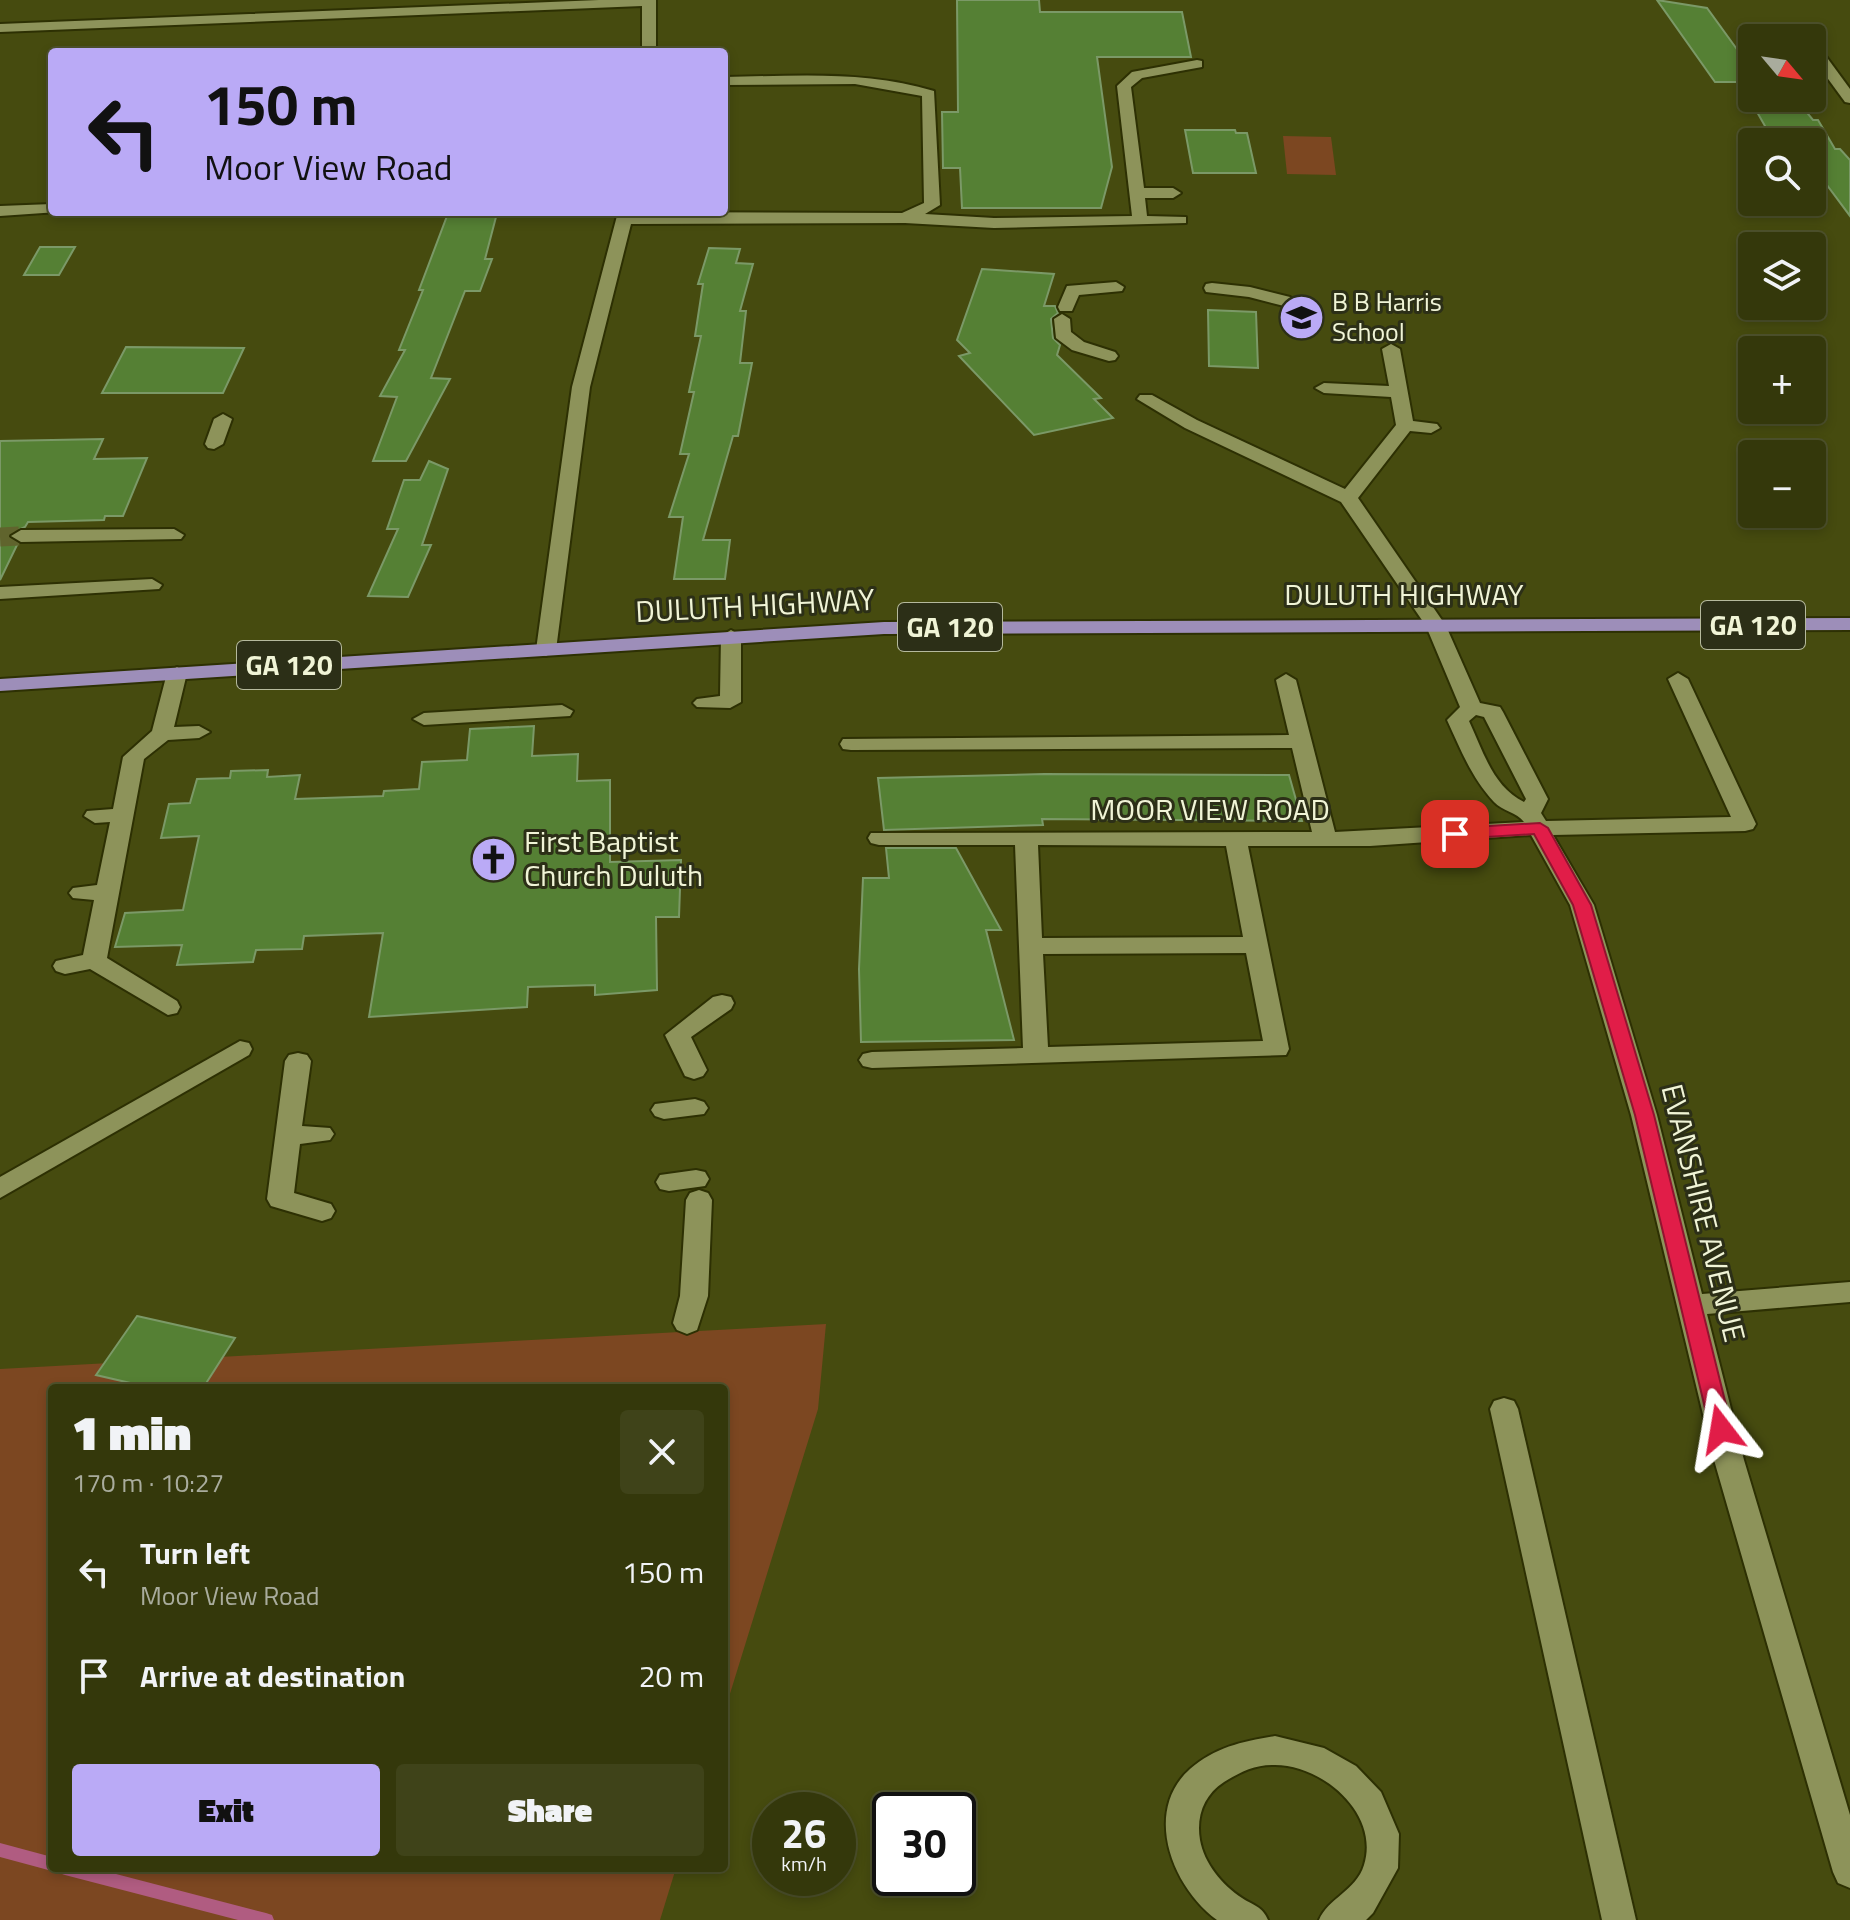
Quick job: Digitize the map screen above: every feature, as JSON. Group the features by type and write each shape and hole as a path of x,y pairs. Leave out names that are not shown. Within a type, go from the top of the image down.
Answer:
{"main road":[{"name":"DULUTH HIGHWAY","path":"0,685 884,628 1850,624"}],"street":[{"path":"0,28 650,1 649,48"},
{"path":"1140,221 1124,86 1137,75 1197,64"},
{"path":"1826,66 1850,99"},
{"path":"728,81 905,85 929,94 932,205 905,218 838,229"},
{"path":"1137,193 1173,193"},
{"path":"0,211 48,209"},
{"path":"623,221 905,218 994,223 1180,220"},
{"path":"623,221 869,231 978,227 994,223"},
{"path":"546,650 581,387 623,221"},
{"path":"1212,288 1250,292 1284,301"},
{"path":"1109,356 1078,346 1062,334 1064,313 1073,290 1124,289"},
{"path":"1146,399 1191,424 1348,498 1405,425 1392,352"},
{"path":"1324,388 1399,392"},
{"path":"214,444 223,419"},
{"path":"1405,425 1431,428"},
{"name":"EVANSHIRE AVENUE","path":"1348,498 1436,626 1471,708"},
{"path":"21,536 174,535"},
{"path":"0,593 152,585"},
{"path":"704,703 730,702 731,636"},
{"path":"94,961 134,757 146,742 177,673"},
{"name":"MOOR VIEW ROAD","path":"879,838 1325,839 1535,820 1745,824 1678,679"},
{"path":"1286,680 1325,839"},
{"name":"EVANSHIRE AVENUE","path":"1471,708 1492,712 1537,799 1535,820"},
{"name":"EVANSHIRE AVENUE","path":"1471,708 1458,720 1484,777 1505,801 1535,820 1582,905 1644,1115 1729,1460 1850,1872"},
{"path":"424,719 562,711"},
{"path":"146,742 199,732"},
{"path":"851,744 1301,741"},
{"path":"1473,753 1511,749"},
{"path":"95,816 123,815"},
{"path":"1026,840 1036,1056"},
{"path":"872,1060 1277,1049 1236,840"},
{"path":"81,893 107,892"},
{"path":"1031,946 1256,945"},
{"path":"65,966 94,961 168,1007"},
{"path":"694,1070 677,1035 722,1003"},
{"path":"0,1189 240,1049"},
{"path":"298,1061 280,1199 322,1211"},
{"path":"664,1110 695,1108"},
{"path":"288,1136 321,1134"},
{"path":"669,1182 698,1190 694,1296 687,1323"},
{"path":"1691,1305 1850,1292"},
{"path":"1504,1409 1619,1920"},
{"path":"1251,1920 1237,1915 1211,1895 1191,1868 1182,1839 1185,1810 1197,1784 1217,1764 1245,1752 1277,1749 1309,1754 1339,1769 1363,1792 1378,1819 1384,1849 1377,1878 1360,1903 1336,1920"}],"shaded area":[{"path":"1283,136 1331,137 1336,175 1287,174"},
{"path":"826,1324 818,1409 728,1700 728,1384 48,1384 48,1872 675,1872 660,1920 0,1920 0,1369"}],"building":[{"path":"957,0 1039,0 1040,12 1182,12 1191,57 1097,57 1112,167 1101,208 962,208 960,168 943,168 942,112 958,112"},
{"path":"1657,0 1707,8 1738,51 1738,82 1715,82"},
{"path":"1757,112 1806,112 1813,120 1818,120 1823,128 1766,128"},
{"path":"1185,130 1235,130 1236,133 1247,133 1256,173 1193,173"},
{"path":"1826,134 1835,149 1840,149 1850,160 1850,216 1826,184"},
{"path":"447,216 496,217 485,259 492,259 480,291 465,291 431,378 450,379 406,461 373,461 397,397 380,396 405,350 399,350"},
{"path":"40,247 75,247 59,275 24,275"},
{"path":"709,248 740,249 736,263 753,264 740,311 746,311 740,363 752,363 738,436 733,436 703,540 730,540 725,579 674,579 683,517 669,517 689,454 680,454 694,392 689,392 701,336 695,336 703,284 698,284"},
{"path":"982,269 1054,274 1044,306 1055,306 1058,313 1051,319 1053,338 1060,345 1057,355 1101,398 1094,399 1113,418 1034,435 959,356 970,353 957,340"},
{"path":"1208,310 1256,312 1258,368 1209,366"},
{"path":"126,347 244,348 223,393 102,393"},
{"path":"103,439 94,459 147,458 123,516 105,516 104,520 28,522 25,527 8,535 18,543 0,580 0,441"},
{"path":"429,461 448,469 422,545 431,545 408,597 368,596 398,529 387,529 404,480 420,480"},
{"name":"First Baptist Church Duluth","path":"534,726 532,756 578,754 577,781 610,780 610,862 681,860 679,917 656,917 657,990 595,995 595,985 528,987 527,1007 369,1017 383,933 304,936 302,949 256,950 253,962 177,965 182,945 115,947 125,913 183,910 199,836 161,838 169,804 190,803 197,779 230,778 231,771 268,770 267,777 300,775 295,799 383,796 384,791 419,789 422,762 467,760 470,729"},
{"path":"1044,774 1289,775 1302,821 1042,819 1043,825 884,830 878,778"},
{"path":"886,848 956,848 1001,930 986,930 1014,1040 861,1042 859,969 863,878 889,878"},
{"path":"137,1316 235,1338 206,1384 135,1384 96,1375"}],"waterway":[{"path":"0,1850 48,1863"},
{"path":"80,1872 266,1920"}],"tunnel":[{"path":"0,537 21,536"}],"place":[{"name":"B B Harris School","path":"1301,317"},
{"name":"First Baptist Church Duluth","path":"493,859"}],"route":[{"path":"1455,834 1540,828 1582,905 1644,1115 1721,1429"}]}
